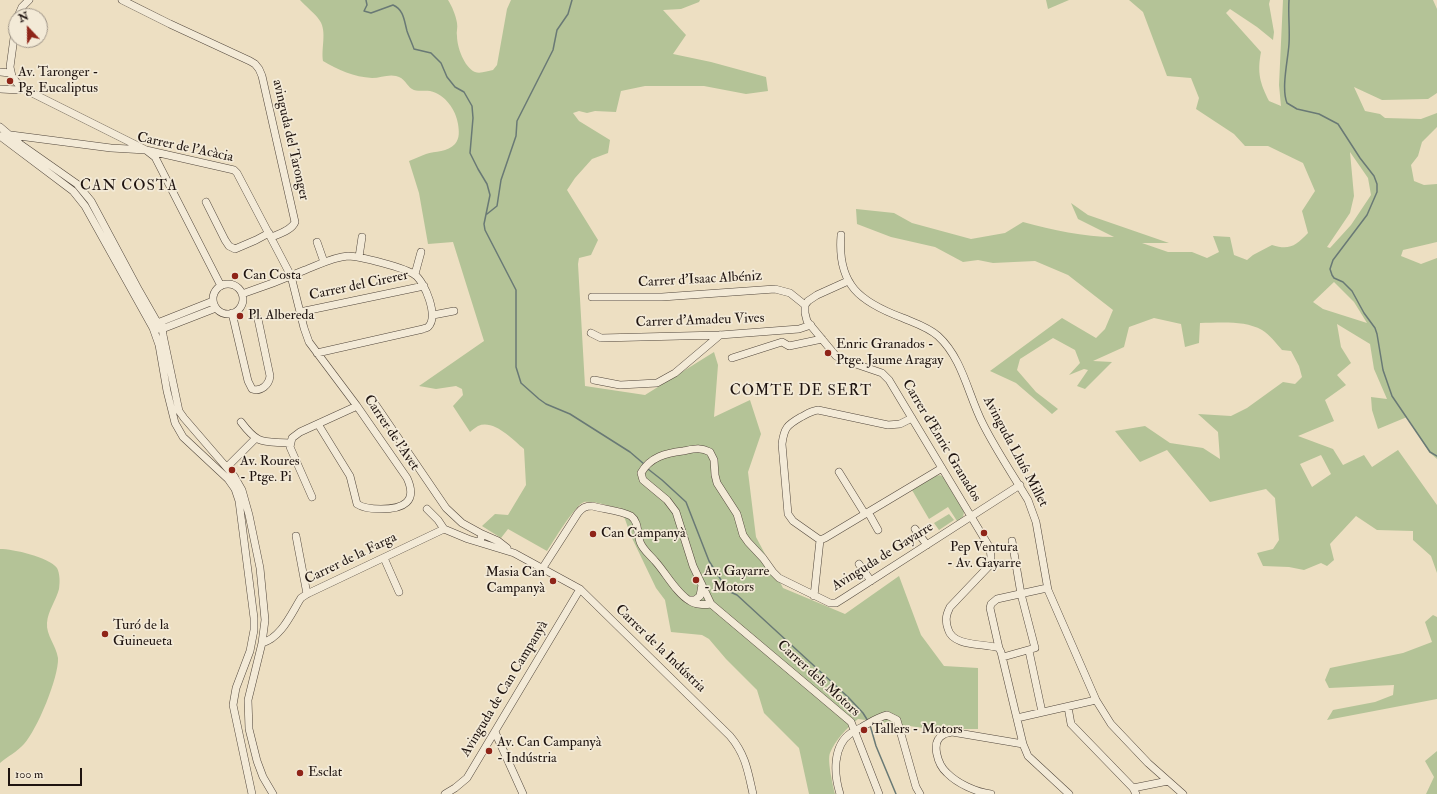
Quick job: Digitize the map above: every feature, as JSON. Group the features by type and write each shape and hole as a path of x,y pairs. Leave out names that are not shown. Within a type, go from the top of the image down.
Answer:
{"street":[{"path":"22,8 29,0"},
{"name":"avinguda del Taronger","path":"122,0 250,61 259,69 268,99 294,222 294,225 290,228 271,235"},
{"path":"12,48 10,73 14,80 23,88 146,150 155,157 221,286"},
{"path":"0,72 10,73"},
{"path":"0,89 19,90 23,88"},
{"path":"0,127 20,144 77,184 88,196 137,287 160,324 179,411 227,467 242,490 262,584 266,620 262,643 249,694 247,712 250,738 256,761 263,777 274,794"},
{"path":"0,136 62,182 79,198 90,215 119,270 147,315 153,328 159,345 167,391 175,423 183,437 222,473 233,486 239,501 254,618 253,640 236,688 233,705 252,794"},
{"name":"Carrer de l'Acàcia","path":"11,136 110,148 146,150 234,170 240,178 271,235 291,276"},
{"path":"29,150 35,138"},
{"path":"206,202 229,246 235,249 271,235"},
{"name":"Avinguda Lluís Millet","path":"841,235 841,255 848,281 856,292 869,302 889,313 928,329 937,335 955,357 985,428 1028,500 1036,522 1047,588 1054,607 1096,700 1111,724 1148,763 1183,794"},
{"path":"359,257 362,237"},
{"path":"317,242 324,262"},
{"path":"414,274 421,252"},
{"path":"242,294 324,262 342,257 359,257 414,274 424,286 433,315 428,327 317,353"},
{"name":"Carrer de l'Avet","path":"291,276 306,336 407,478 411,492 405,505 399,508 376,509 357,504 350,476 318,424"},
{"path":"805,305 816,295 848,281"},
{"path":"229,284 233,285 237,287 242,294 242,304 232,313 223,313 215,305 215,292 221,286 229,284"},
{"name":"Carrer del Cirerer","path":"300,312 424,286"},
{"name":"Carrer d'Isaac Albéniz","path":"592,296 662,297 768,289 790,293 805,305"},
{"path":"153,328 160,324 215,305"},
{"name":"Carrer d'Enric Granados","path":"805,305 806,317 836,356 882,373 889,380 990,548 991,557 989,566 950,607 946,615 946,623 949,632 954,638 960,641 990,645 999,648"},
{"path":"433,315 454,311"},
{"path":"232,313 248,381 252,389 256,390 260,390 270,380 258,319"},
{"path":"147,315 160,324"},
{"path":"159,345 160,324"},
{"name":"Carrer d'Amadeu Vives","path":"591,333 601,338 720,335 799,329 811,325"},
{"path":"594,380 620,385 658,384 675,373 720,335"},
{"path":"732,358 782,342 789,346 822,339"},
{"name":"Carrer de la Indústria","path":"373,401 446,508 462,523 580,589 730,736 738,745 744,756 753,794"},
{"path":"312,497 290,447 292,438 300,432 357,406"},
{"path":"820,540 793,522 788,514 782,444 783,434 788,424 812,411 818,410 888,426 900,424 912,418"},
{"path":"241,422 251,435 261,441 290,443"},
{"path":"227,467 256,438"},
{"name":"Avinguda de Gayarre","path":"711,604 693,566 676,512 667,500 643,480 640,475 652,460 659,456 702,448 710,452 714,460 717,483 736,514 743,534 748,542 779,578 830,603 836,602 971,517"},
{"path":"820,540 942,468"},
{"path":"839,472 878,530"},
{"path":"971,517 1020,485"},
{"path":"542,569 578,513 582,508 592,506 631,516 635,520 640,542 644,549 688,600 695,603 711,604"},
{"path":"427,509 438,520 444,529"},
{"name":"Carrer de la Indústria","path":"444,529 514,553"},
{"name":"Carrer de la Farga","path":"262,643 271,640 278,633 302,598 307,594 444,529"},
{"path":"915,529 927,545"},
{"path":"480,542 482,534"},
{"path":"296,536 307,594"},
{"path":"814,596 820,540"},
{"path":"1003,657 1030,651 1035,648 1021,594 1012,541"},
{"path":"384,558 400,592"},
{"path":"859,564 870,581"},
{"path":"688,600 695,600 700,596 702,584"},
{"path":"1047,588 997,599 991,604 990,608 1018,718 1023,744 1028,756 1069,794"},
{"name":"Avinguda de Can Campanyà","path":"445,794 459,786 467,778 580,589"},
{"name":"Carrer dels Motors","path":"711,604 851,722 871,778 879,794"},
{"path":"1030,651 1042,712"},
{"path":"1018,718 1096,700"},
{"path":"1068,707 1071,724 1134,791 1168,781"},
{"path":"840,794 835,778 837,754 845,740 850,733 887,714 897,720 916,787 920,794"},
{"path":"495,732 522,794"},
{"path":"991,794 982,793 970,788 947,774 938,758 936,748 937,740 943,734 952,732 1023,744"}],"green space":[{"path":"300,0 448,0 454,11 457,25 457,40 464,61 471,69 479,73 493,70 497,65 507,9 511,0 700,0 699,2 681,9 663,10 686,35 673,54 711,62 766,77 768,91 746,94 704,86 645,86 621,91 616,112 595,111 587,113 579,111 573,113 579,121 610,140 608,153 592,159 575,178 567,190 598,240 591,255 579,258 578,264 585,386 645,395 714,352 718,365 714,417 750,400 761,434 748,472 756,537 783,588 845,614 899,576 921,635 944,666 978,668 978,729 931,729 858,719 842,734 835,743 829,756 835,794 809,794 799,748 764,713 757,690 726,659 709,639 702,635 671,632 665,600 656,588 631,536 621,508 584,502 570,516 547,551 508,529 501,538 482,526 495,514 508,515 526,485 524,449 509,436 490,425 478,426 470,432 453,406 463,395 462,389 456,386 436,389 419,386 484,341 453,242 428,244 419,193 409,161 426,154 449,149 457,142 459,129 455,113 449,103 440,95 430,91 414,90 399,77 390,75 372,78 353,75 323,61 322,25 316,15"},
{"path":"1046,0 1069,0 1048,9"},
{"path":"1129,0 1270,0 1269,4 1274,32 1273,40 1230,9 1226,13 1261,52 1259,72 1263,89 1269,101 1281,106 1279,85 1283,0 1433,0 1437,9 1437,93 1428,99 1382,100 1354,87 1365,111 1380,114 1385,118 1421,119 1437,113 1437,127 1422,142 1418,156 1411,165 1414,181 1424,185 1437,184 1437,242 1403,250 1401,256 1421,264 1437,258 1437,459 1429,452 1407,417 1378,429 1372,410 1371,397 1387,399 1374,369 1370,344 1337,324 1341,347 1351,363 1337,375 1346,385 1325,400 1334,421 1298,436 1333,449 1343,465 1364,455 1372,467 1398,450 1437,505 1437,573 1431,556 1413,540 1413,531 1377,530 1356,516 1330,544 1334,560 1327,566 1321,563 1304,570 1289,567 1263,566 1257,553 1273,549 1279,540 1275,498 1266,489 1210,502 1167,450 1140,462 1115,431 1145,426 1170,443 1203,448 1220,459 1218,432 1198,414 1231,416 1247,408 1283,382 1295,384 1302,377 1299,366 1291,351 1282,350 1262,330 1239,323 1200,323 1199,343 1185,347 1181,324 1154,318 1129,327 1124,347 1093,361 1112,362 1085,389 1077,386 1088,370 1084,369 1069,375 1080,363 1075,350 1053,338 1020,359 1017,370 1036,392 1058,409 1052,414 1016,383 990,371 1062,318 1096,338 1105,329 1113,310 1068,275 1035,261 993,263 978,260 963,262 935,247 891,237 857,224 856,209 894,213 912,223 971,239 1005,233 1023,222 1046,228 1091,236 1114,237 1078,219 1071,203 1088,215 1169,243 1142,243 1168,252 1192,252 1207,258 1219,252 1213,236 1230,237 1234,255 1247,260 1253,255 1272,245 1278,247 1288,247 1296,244 1308,233 1302,211 1315,191 1303,163 1268,146 1245,146 1234,134 1196,109 1199,98 1191,78 1167,76 1143,12","holes":["1350,152 1368,178 1371,195 1351,225 1330,248 1327,247 1350,213 1354,196","1334,282 1354,302 1367,323 1323,309 1313,302","1321,455 1331,474 1312,487 1300,464"]},
{"path":"940,475 943,477 964,512 963,517 957,521 948,507 929,519 912,490"},
{"path":"949,514 954,520 939,530 934,523"},
{"path":"0,549 22,552 47,560 57,568 60,581 59,589 47,623 48,632 58,658 51,690 41,716 29,737 21,747 0,763"},
{"path":"1433,615 1437,617 1437,699 1327,720 1333,710 1375,702 1393,695 1394,685 1329,688 1325,680 1330,668 1403,653 1432,642 1425,622"},
{"path":"1437,751 1437,794 1426,794 1434,777 1425,761"}],"waterway":[{"path":"366,0 367,5 364,11 371,13 393,5 397,7 403,16 414,49 431,53 441,63 447,77 455,87 464,92 472,106 473,118 470,153 487,184 490,195 484,224 485,230 516,290 516,367 521,383 546,404 570,414 630,452 644,464"},
{"path":"487,214 497,206 501,180 516,136 517,121 553,50 557,30 568,14 572,0"},
{"path":"1289,0 1289,44 1285,82 1285,97 1287,103 1297,109 1319,114 1338,124 1360,158 1374,176 1377,184 1377,192 1367,215 1333,260 1330,269 1334,278 1343,282 1352,291 1364,313 1375,328 1383,370 1392,396 1430,452 1437,456"},
{"path":"648,469 686,502 709,561 728,591 737,595 848,697 863,713 868,721"},
{"path":"870,725 876,746 896,794"}],"place":[{"name":"Av. Taronger - Pg. Eucaliptus","path":"10,81"},
{"name":"Can Costa","path":"235,276"},
{"name":"Pl. Albereda","path":"240,316"},
{"name":"Enric Granados - Ptge. Jaume Aragay","path":"828,353"},
{"name":"Av. Roures - Ptge. Pi","path":"232,470"},
{"name":"Pep Ventura - Av. Gayarre","path":"984,533"},
{"name":"Can Campanyà","path":"593,534"},
{"name":"Av. Gayarre - Motors","path":"696,580"},
{"name":"Masia Can Campanyà","path":"553,581"},
{"name":"Turó de la Guineueta","path":"105,634"},
{"name":"Tallers - Motors","path":"864,730"},
{"name":"Av. Can Campanyà - Indústria","path":"489,751"},
{"name":"Esclat","path":"300,773"}],"district":[{"name":"CAN COSTA","path":"129,187"},
{"name":"COMTE DE SERT","path":"801,392"}]}
